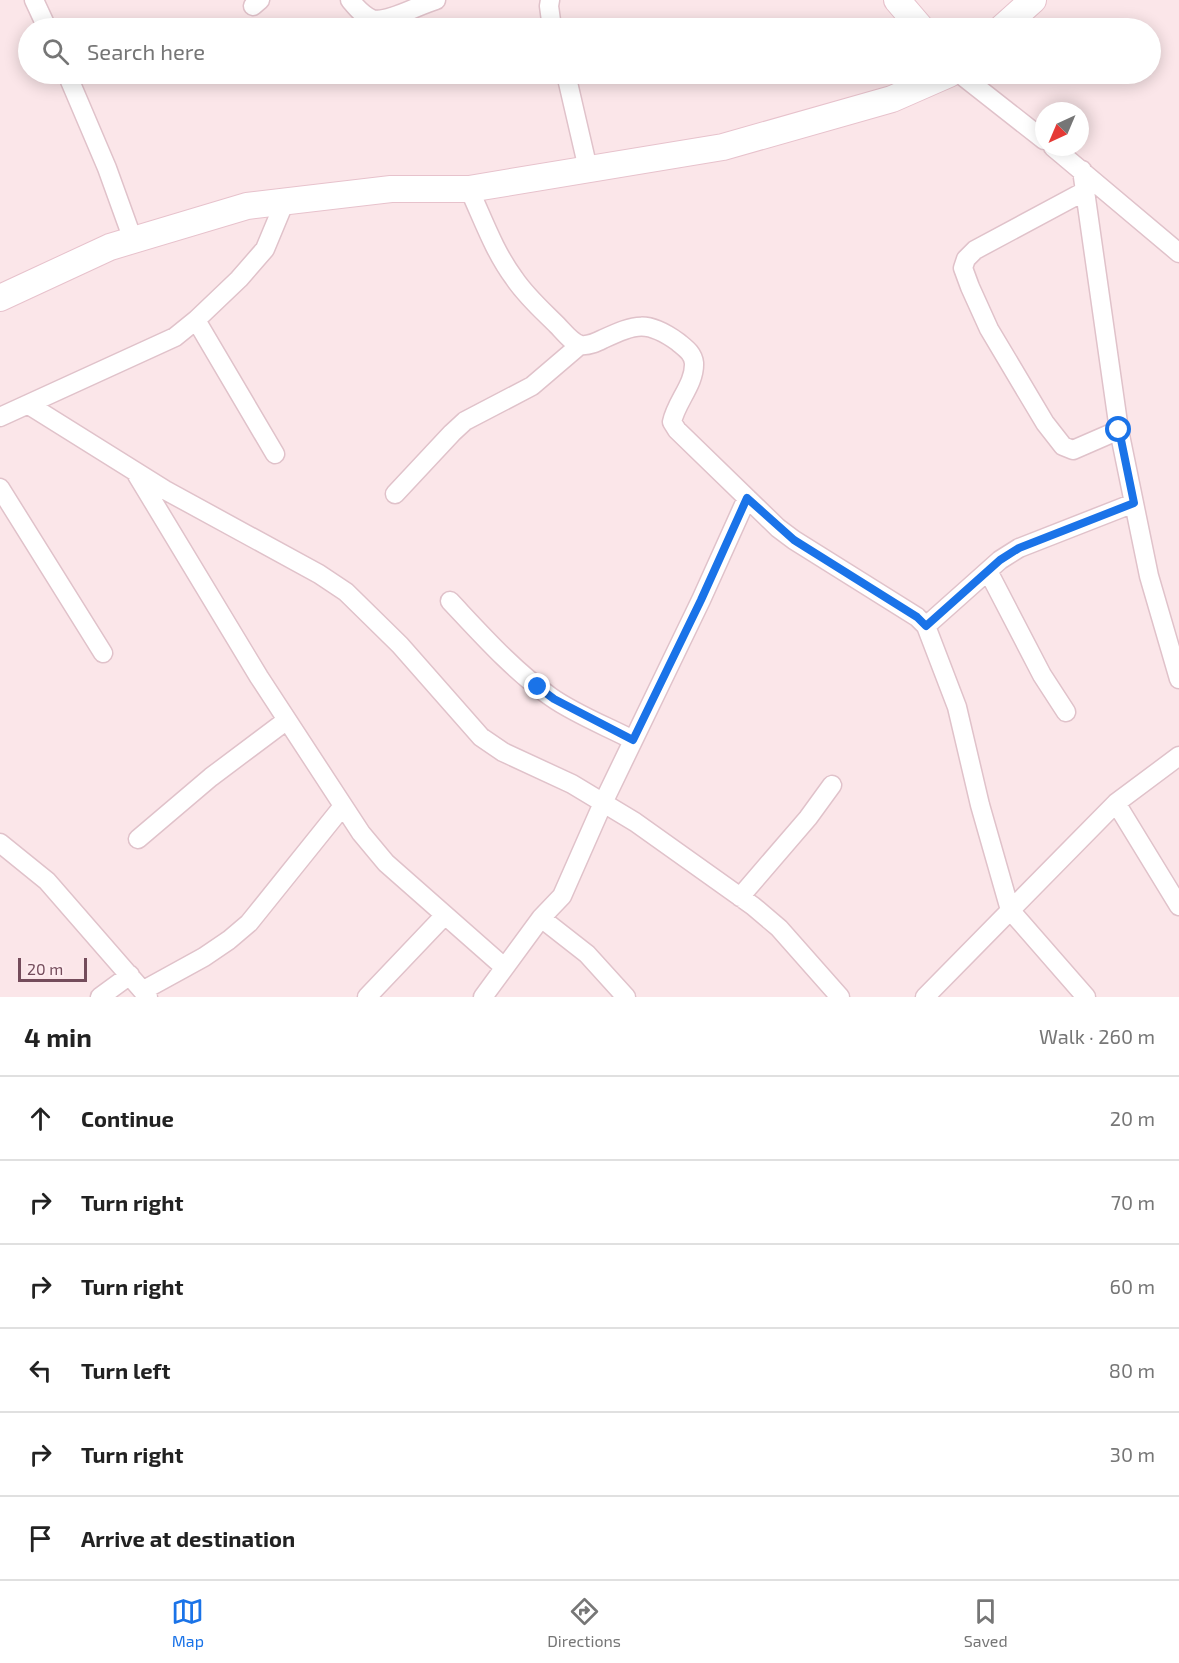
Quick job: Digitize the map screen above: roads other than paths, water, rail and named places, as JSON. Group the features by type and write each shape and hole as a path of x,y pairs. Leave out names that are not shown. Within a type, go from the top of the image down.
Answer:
{"street":[{"path":"34,0 42,18"},
{"path":"350,0 361,13 371,18"},
{"path":"386,18 436,0"},
{"path":"550,0 551,18"},
{"path":"897,0 912,18"},
{"path":"1013,18 1033,0"},
{"path":"71,84 107,168 133,240"},
{"path":"568,84 588,169"},
{"path":"0,298 110,247 248,206 391,189 469,189 723,147 892,99 926,84"},
{"path":"973,84 1035,133"},
{"path":"1064,156 1179,253"},
{"path":"1082,170 1119,430 1149,576 1179,679"},
{"path":"469,189 497,250 513,277 528,297 580,345"},
{"path":"1085,191 975,250 966,259 963,268 969,287 1006,361 1045,423 1064,446 1073,450 1119,430"},
{"path":"0,417 175,337 196,320 266,249 285,201"},
{"path":"196,320 275,454"},
{"path":"395,494 465,421 532,386 580,345 593,344 629,327 643,325 654,327 690,351 694,361 693,374 672,422 686,439 794,540 917,617 926,626 957,707 1010,910 1086,997"},
{"path":"29,405 165,490 337,586 376,620 400,645 481,737 503,752 572,784 635,822 740,897 780,928 840,997"},
{"path":"134,471 287,720 361,833 386,863 504,967"},
{"path":"0,488 103,652"},
{"path":"483,997 541,918 562,896 603,803 701,600 747,498"},
{"path":"926,626 988,571 1019,548 1134,503"},
{"path":"988,571 1041,675 1066,712"},
{"path":"450,601 516,670 538,687 554,699 633,740"},
{"path":"138,839 211,777 287,720"},
{"path":"925,997 1116,803 1179,756"},
{"path":"740,897 808,818 832,785"},
{"path":"1116,803 1179,906"},
{"path":"0,843 47,881 146,994 229,940 249,923 343,806"},
{"path":"367,997 445,915"},
{"path":"541,918 587,954 626,997"},
{"path":"100,997 130,975"}]}
